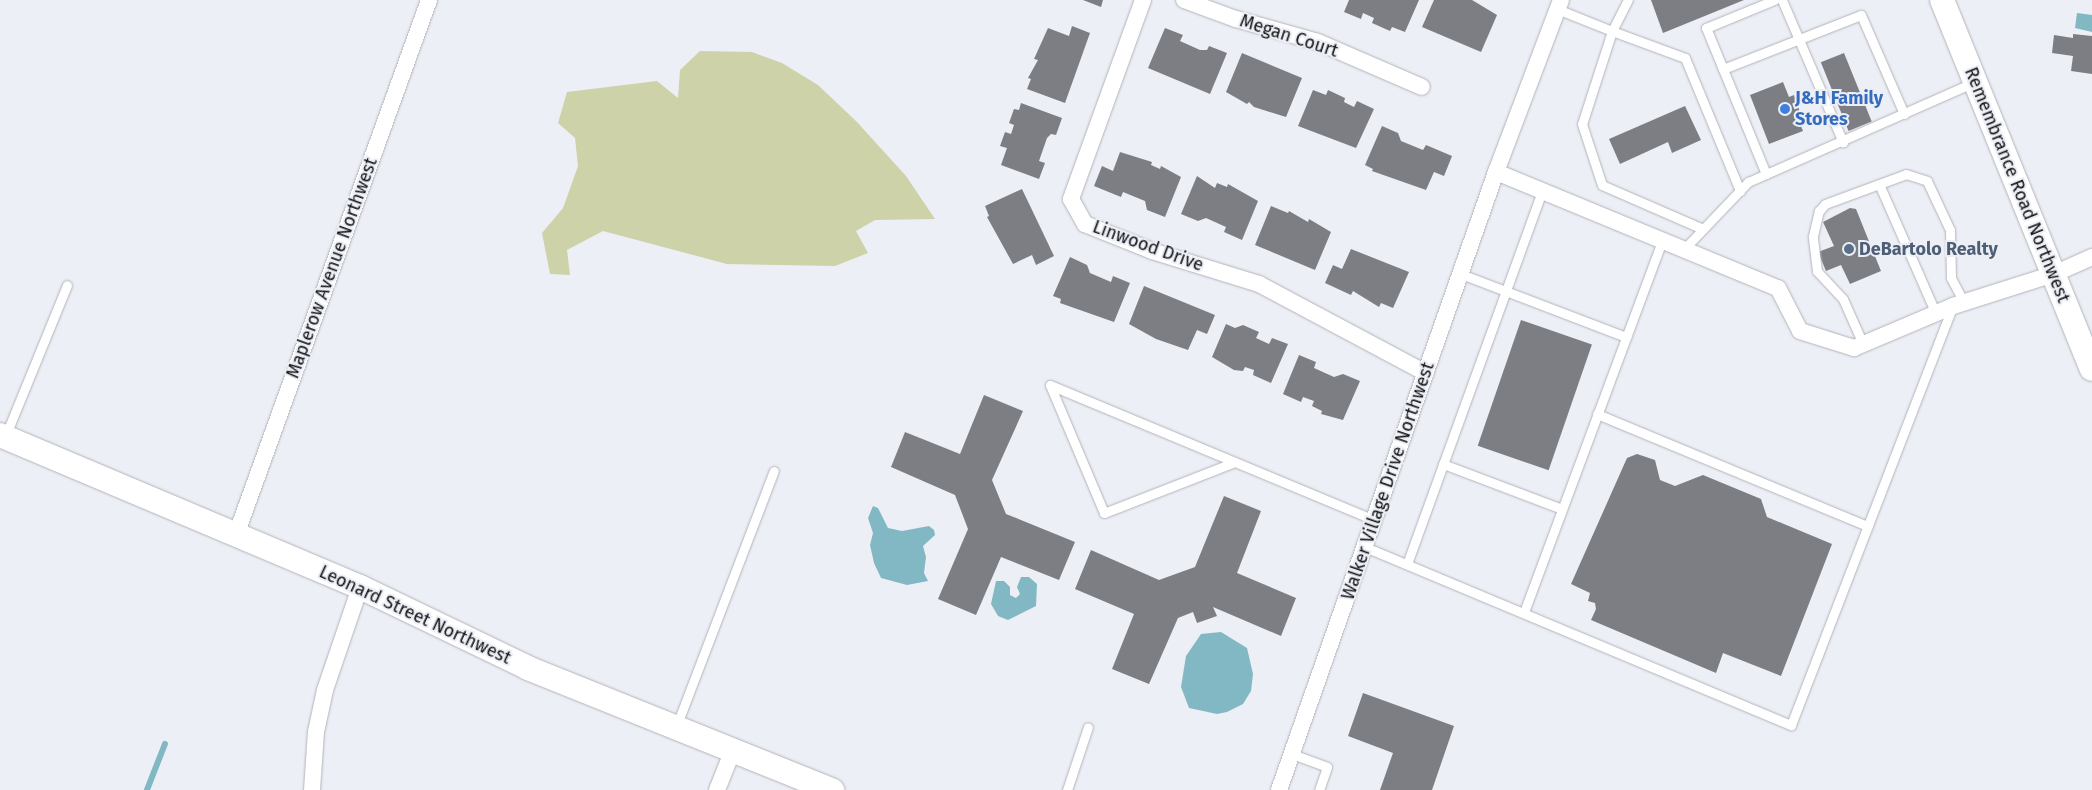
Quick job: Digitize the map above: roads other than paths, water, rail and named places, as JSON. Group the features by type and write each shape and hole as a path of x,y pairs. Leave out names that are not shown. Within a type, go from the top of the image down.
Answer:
{"main road":[{"name":"Remembrance Road Northwest","path":"1942,0 2092,369"},
{"name":"Leonard Street Northwest","path":"3,436 360,587 528,668 832,790"}],"street":[{"name":"Maplerow Avenue Northwest","path":"236,535 429,0"},
{"name":"Linwood Drive","path":"1143,0 1071,199 1085,224 1152,251 1259,284 1426,373"},
{"name":"Megan Court","path":"1184,0 1236,19 1318,42 1422,87"},
{"name":"Walker Village Drive Northwest","path":"1279,790 1496,172 1559,4"},
{"path":"1496,172 1663,239 1778,288 1800,331 1854,348 1959,305 2054,274 2092,257"},
{"path":"312,790 316,732 325,690 360,587"},
{"path":"717,790 733,750"}],"lane":[{"path":"1628,0 1612,31 1582,124 1602,184 1703,229"},
{"path":"1766,174 1706,28 1774,0"},
{"path":"1782,0 1843,142"},
{"path":"1559,4 1612,31 1684,58 1740,191"},
{"path":"1723,70 1800,41 1861,15 1904,114"},
{"path":"1684,249 1748,182 1843,142 1975,82"},
{"path":"1365,547 1791,725 1868,526 1959,305 1951,278 1950,230 1934,189 1927,181 1906,174 1825,204 1819,211 1812,236 1817,271 1843,299 1863,344"},
{"path":"1879,184 1936,314"},
{"path":"1407,564 1542,191"},
{"path":"1524,612 1663,239"},
{"path":"1461,274 1626,337"},
{"path":"3,436 66,285"},
{"path":"1232,463 1104,513 1050,385 1232,463 1374,520"},
{"path":"1598,414 1868,526"},
{"path":"1443,464 1562,509"},
{"path":"676,727 774,471"},
{"path":"1067,790 1088,727"},
{"path":"1292,754 1327,768 1319,790"}],"water":[{"path":"2077,13 2092,15 2092,32 2075,28"},
{"path":"873,506 878,508 888,528 902,531 929,526 934,530 935,535 923,546 926,557 924,573 928,581 907,585 881,578 874,563 870,545 873,533 868,518"},
{"path":"1021,577 1029,577 1037,584 1036,606 1008,620 998,616 991,604 996,581 1004,581 1010,587 1010,595 1016,598 1020,594 1017,587"},
{"path":"1221,632 1247,648 1253,674 1251,691 1243,704 1227,712 1217,714 1189,708 1181,687 1186,656 1201,634"}],"waterway":[{"path":"147,790 165,744"}],"place":[{"name":"J&H Family Stores","path":"1785,109"},
{"name":"DeBartolo Realty","path":"1849,249"}]}
